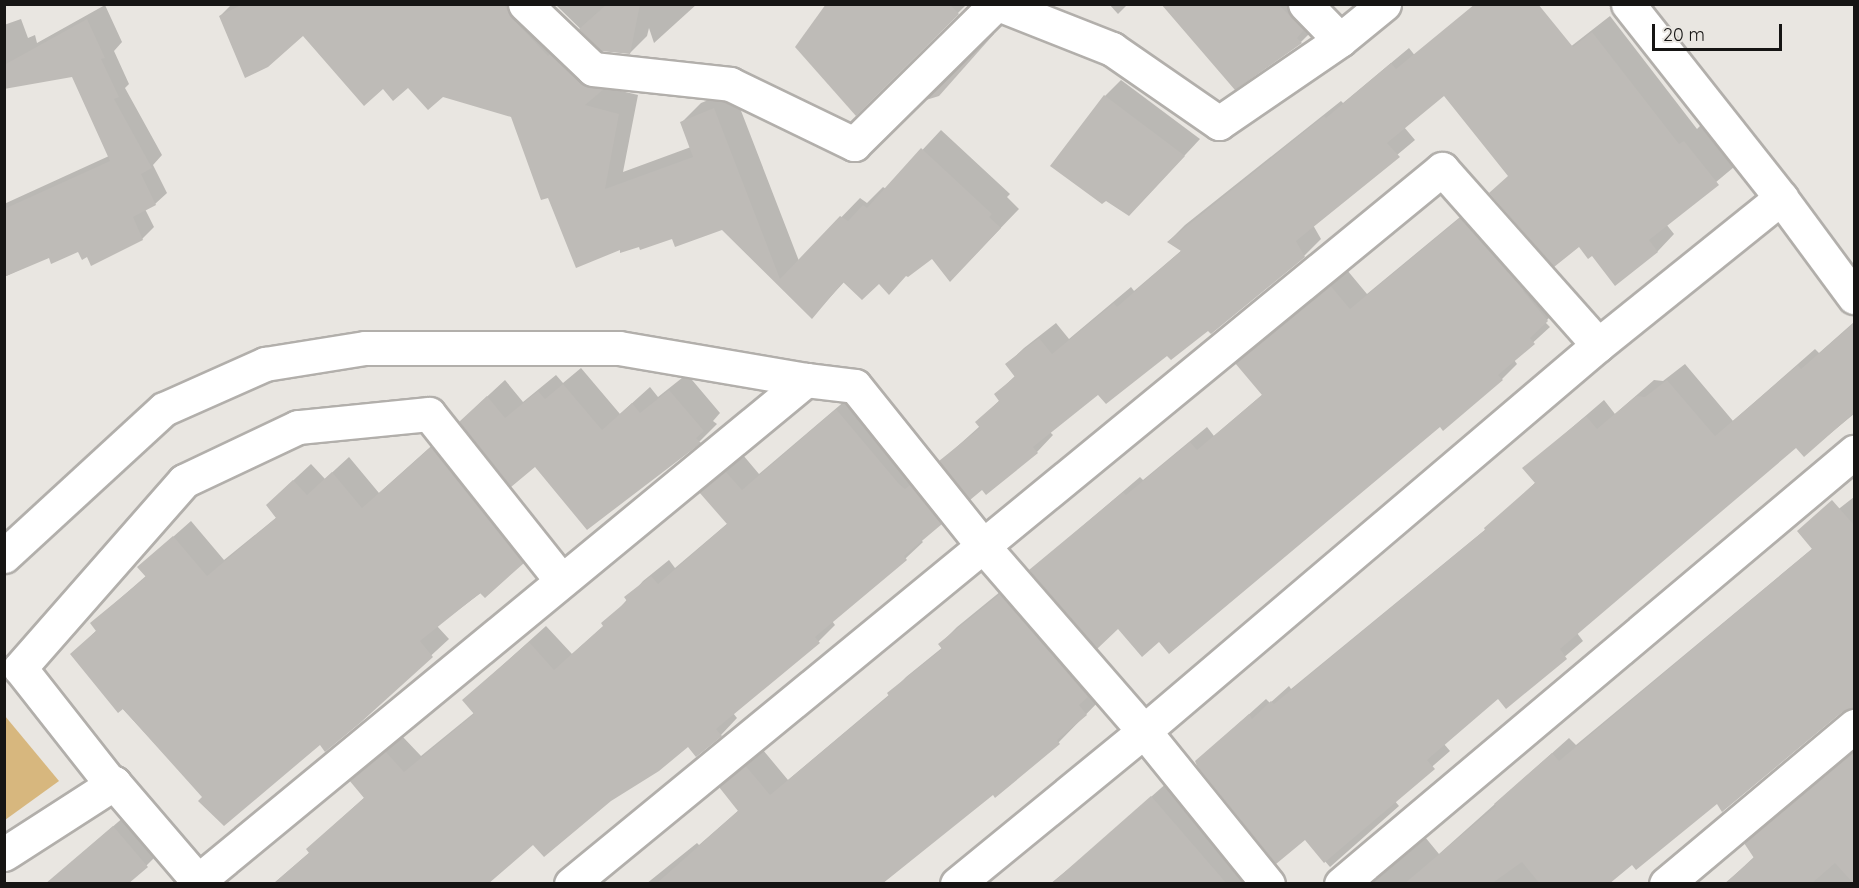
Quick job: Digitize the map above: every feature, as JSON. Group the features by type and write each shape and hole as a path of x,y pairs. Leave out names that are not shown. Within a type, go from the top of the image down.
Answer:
{"street":[{"path":"525,4 593,69 730,84 854,144 997,4 1112,49 1219,123 1340,40 1384,4"},
{"path":"1305,4 1340,40"},
{"path":"1628,4 1781,198 1854,297"},
{"path":"571,884 1442,169 1598,345"},
{"path":"957,884 1144,730 1598,345 1781,198"},
{"path":"4,556 164,409 265,364 365,348 619,348 806,380 855,386 983,546 1144,730 1268,884"},
{"path":"561,580 429,414 298,427 184,481 20,668 108,780 114,783 199,882 561,580 806,380"},
{"path":"1341,884 1854,452"},
{"path":"1666,884 1854,726"},
{"path":"4,854 114,783"}],"shaded area":[{"path":"5,716 59,781 4,820"}],"building":[{"path":"243,4 504,4 512,18 548,56 550,54 580,83 604,89 585,105 619,114 605,189 693,157 680,122 714,108 780,279 840,216 848,221 863,205 867,208 921,148 992,214 989,217 1001,228 950,282 932,259 908,277 906,276 889,295 879,284 862,300 843,282 812,319 722,230 675,247 672,239 640,250 639,247 620,253 620,250 576,268 548,198 541,200 511,117 443,97 428,110 408,88 393,101 383,89 364,106 303,36 268,67 245,78 219,16"},
{"path":"607,4 640,4 630,54 601,51 579,29"},
{"path":"826,4 949,4 959,14 856,116 795,47"},
{"path":"1161,4 1278,4 1304,30 1297,38 1302,43 1235,90"},
{"path":"1475,4 1538,4 1573,47 1592,32 1679,144 1684,141 1719,185 1649,240 1658,252 1615,286 1592,256 1588,259 1579,247 1554,267 1489,193 1508,176 1444,96 1387,143 1400,157 1296,241 1305,257 1211,334 1208,331 1171,360 1167,356 1106,404 1098,395 1033,447 1038,453 986,495 982,490 970,500 939,461 980,428 975,422 999,401 994,394 1015,377 1005,364 1039,338 1052,354 1114,303 1117,307 1181,251 1167,242 1324,116 1326,118 1391,63 1396,69"},
{"path":"87,19 105,58 101,59 119,97 114,99 152,168 141,174 156,205 133,217 143,240 91,266 87,257 82,260 78,252 51,264 49,258 4,277 4,209 110,161 72,77 4,89 4,65"},
{"path":"993,33 939,96 926,100"},
{"path":"1104,95 1185,156 1129,216 1106,201 1102,204 1050,166"},
{"path":"1460,218 1524,290 1548,321 1530,338 1535,344 1498,375 1503,380 1443,431 1440,427 1169,654 1159,642 1142,657 1118,629 1097,649 1029,570 1123,492 1126,495 1190,442 1197,450 1262,395 1235,363 1330,285 1350,309"},
{"path":"1854,323 1854,413 1804,457 1796,448 1560,649 1567,659 1506,709 1498,699 1427,760 1435,769 1324,863 1305,840 1276,864 1197,766 1195,761 1249,714 1252,719 1271,701 1274,704 1485,530 1484,528 1535,483 1522,468 1586,416 1597,429 1636,396 1645,397 1667,380 1715,436 1798,365 1801,369"},
{"path":"563,384 602,430 632,403 640,413 669,390 704,431 696,438 701,443 587,530 535,467 511,487 459,422 487,396 505,418 538,391 545,399"},
{"path":"836,409 899,484 905,489 910,485 942,524 904,556 907,560 815,637 820,643 716,729 722,736 696,757 688,747 659,771 611,801 544,857 533,845 488,884 273,884 309,853 306,849 364,798 349,780 385,751 404,772 474,714 462,700 529,642 554,670 603,626 601,623 627,601 624,597 651,576 658,584 727,524 699,492 725,471 742,490"},
{"path":"431,447 524,563 485,598 480,593 420,641 433,657 360,723 325,752 320,745 224,826 198,801 202,797 123,709 118,713 70,654 96,631 90,623 146,577 137,567 173,536 207,576 276,518 266,505 293,480 307,495 332,472 362,508"},
{"path":"1832,500 1854,525 1854,708 1842,712 1722,812 1717,804 1636,870 1632,865 1609,884 1540,884 1522,862 1491,884 1404,884 1496,806 1494,804 1552,753 1559,761 1812,549 1797,531"},
{"path":"1000,594 1088,697 1079,705 1087,715 1057,740 1060,744 995,798 993,795 882,884 656,884 738,811 719,787 745,765 770,795 889,696 887,693 942,649 938,644"},
{"path":"1854,750 1854,884 1835,863 1811,884 1724,884 1754,858 1744,843"},
{"path":"1151,796 1227,884 1051,884"},
{"path":"113,826 148,867 128,884 45,884"}]}
